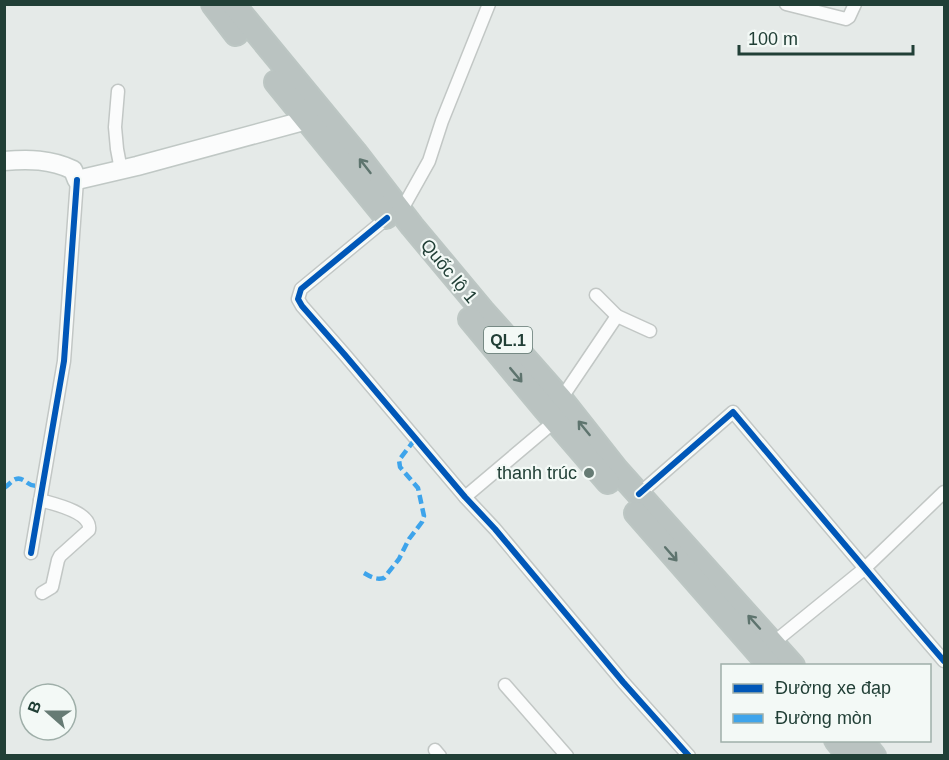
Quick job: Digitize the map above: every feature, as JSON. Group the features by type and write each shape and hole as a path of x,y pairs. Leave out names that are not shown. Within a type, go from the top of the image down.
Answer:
{"highway":[{"name":"Quốc lộ 1","path":"213,4 306,120 483,311 558,410 768,664"},
{"name":"Quốc lộ 1","path":"232,4 355,152 394,215"},
{"name":"Quốc lộ 1","path":"558,410 617,470 791,664"},
{"path":"847,749 874,756"}],"street":[{"path":"489,4 442,121 429,161 394,215 301,289 298,298 302,306 689,756"},
{"path":"786,4 846,19 855,4"},
{"path":"118,91 115,127 121,170"},
{"path":"77,180 306,120"},
{"path":"4,161 42,160 73,170 77,180 64,361 31,553"},
{"path":"596,296 617,316 650,331"},
{"path":"465,496 558,410 617,316"},
{"path":"639,494 733,412 864,569 945,661"},
{"path":"773,643 864,569 945,492"},
{"path":"40,500 77,512 90,524 84,535 60,556 52,587 42,593"},
{"path":"505,686 567,756"}],"marked path":[{"path":"364,573 371,577 384,578 422,522 424,516 418,488 400,467 399,460 416,438"},
{"path":"4,488 19,479 34,486 43,484"}],"cycle path":[{"path":"31,553 64,361 77,180"},
{"path":"387,218 301,289 298,299 623,682 689,756"},
{"path":"639,494 733,412 944,661"}],"place":[{"name":"thanh trúc","path":"589,473"}]}
